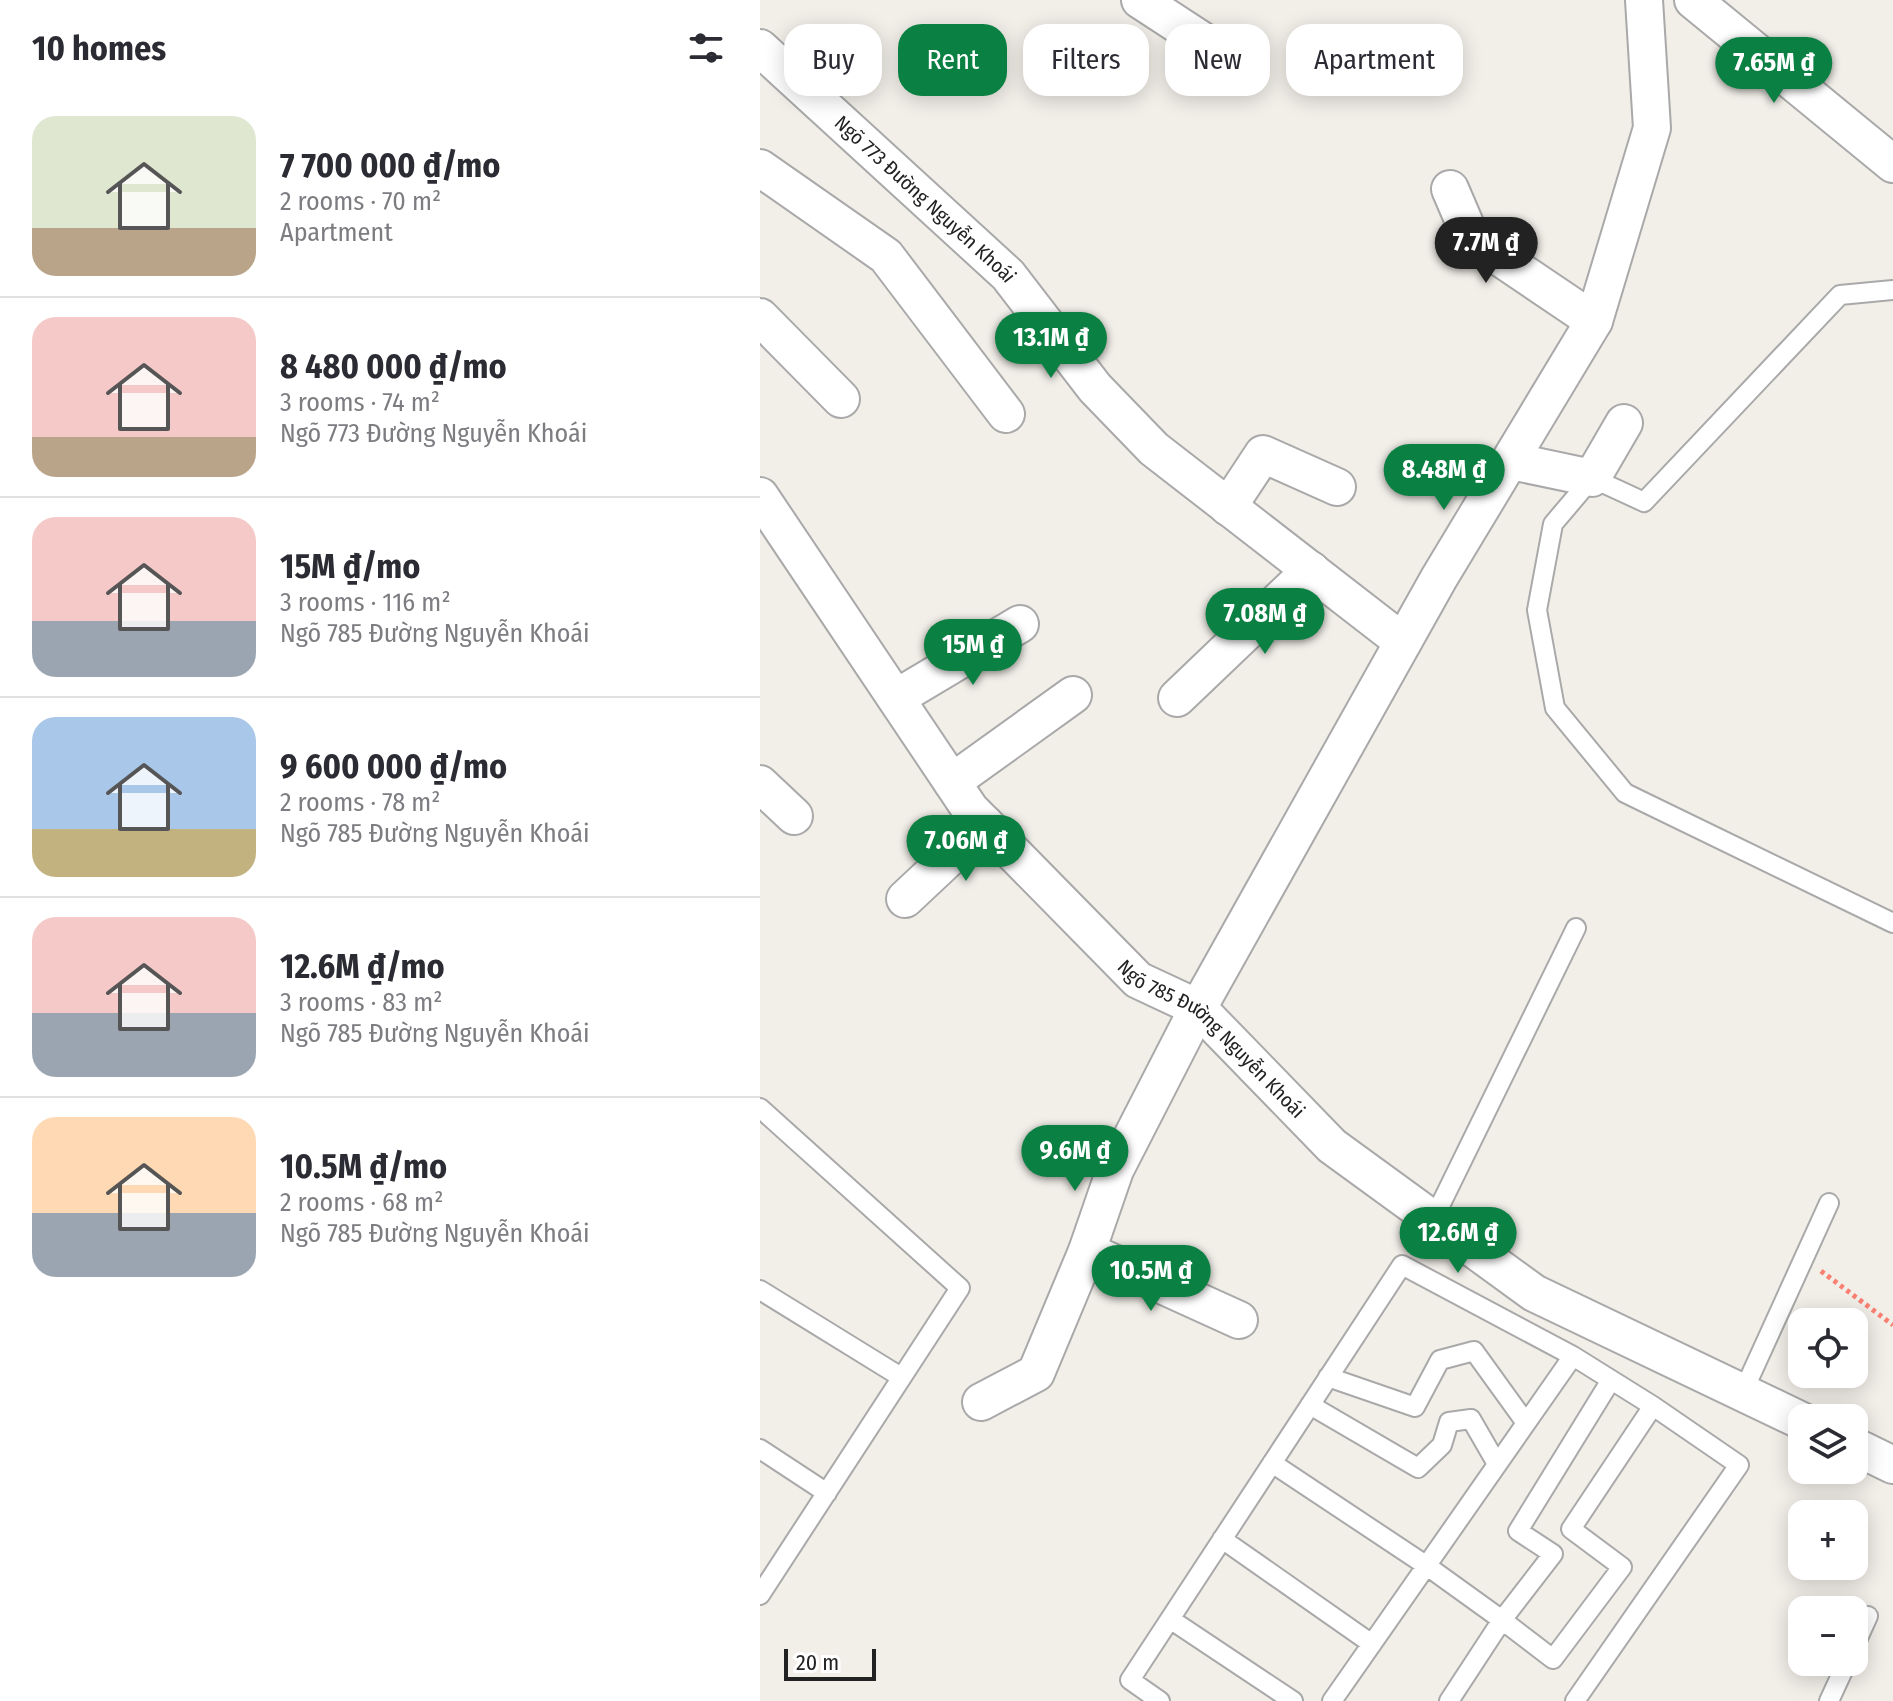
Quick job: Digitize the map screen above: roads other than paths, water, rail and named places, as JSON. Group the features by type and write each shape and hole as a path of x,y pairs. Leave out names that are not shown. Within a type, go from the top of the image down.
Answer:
{"street":[{"path":"1140,0 1177,24"},
{"path":"981,1402 1036,1373 1087,1251 1115,1170 1198,1008 1439,578 1594,321 1652,128 1644,0"},
{"path":"1693,0 1893,164"},
{"name":"Ngõ 773 Đường Nguyễn Khoái","path":"760,48 1008,275 1095,388 1154,449 1403,642"},
{"path":"760,168 886,256 1006,414"},
{"path":"1450,189 1471,238 1594,321"},
{"path":"760,317 841,399"},
{"path":"1511,461 1592,478 1624,423"},
{"path":"1228,507 1263,454 1337,487"},
{"name":"Ngõ 785 Đường Nguyễn Khoái","path":"760,496 970,809 1138,980 1198,1008 1332,1146 1534,1293 1788,1414"},
{"path":"1177,698 1311,570"},
{"path":"896,698 1020,624"},
{"path":"952,782 1073,695"},
{"path":"760,784 794,816"},
{"path":"905,899 985,824"},
{"path":"1087,1251 1239,1320"},
{"path":"1868,1453 1893,1465"}],"lane":[{"path":"1893,290 1840,295 1644,502 1592,478 1553,524 1537,610 1555,708 1625,793 1893,923"},
{"path":"1433,1220 1576,928"},
{"path":"760,1108 960,1288 760,1595"},
{"path":"1743,1392 1829,1203"},
{"path":"1160,1701 1130,1680 1402,1265 1573,1356 1739,1465 1575,1701"},
{"path":"760,1290 901,1377"},
{"path":"1328,1377 1415,1407 1440,1360 1474,1351 1526,1423"},
{"path":"1332,1701 1573,1356"},
{"path":"1449,1701 1502,1620 1553,1554 1518,1531 1611,1380"},
{"path":"1310,1405 1418,1468 1442,1445 1449,1422 1471,1419 1497,1464"},
{"path":"1272,1463 1427,1566 1553,1659 1622,1567 1571,1529 1653,1406"},
{"path":"760,1449 827,1493"},
{"path":"1222,1539 1372,1644"},
{"path":"1170,1619 1293,1701"},
{"path":"1829,1701 1841,1676"}]}
